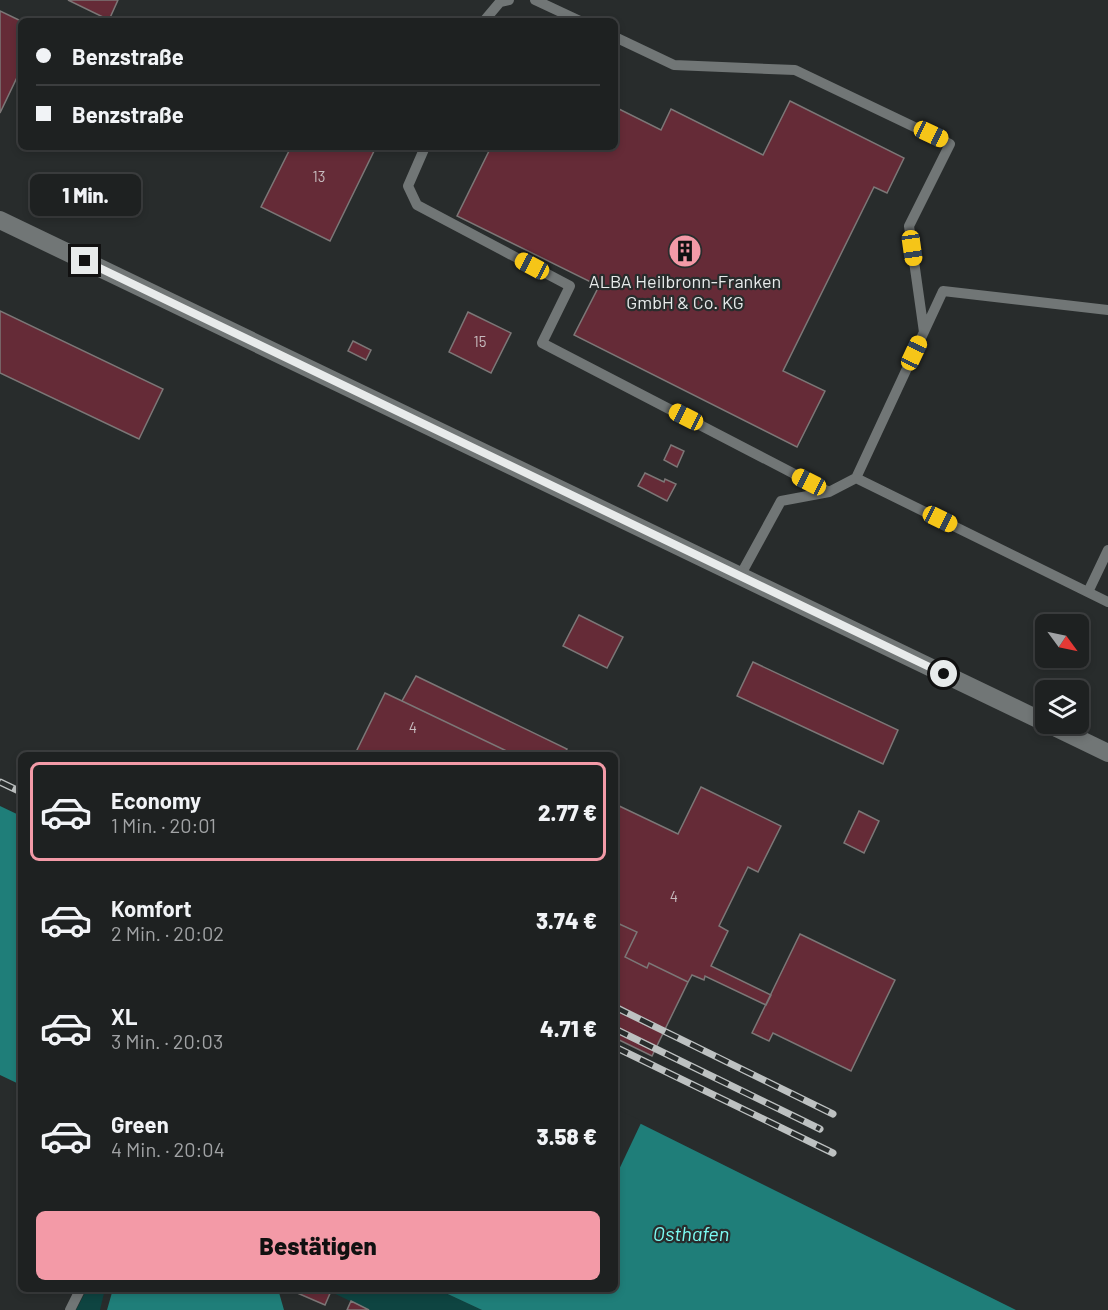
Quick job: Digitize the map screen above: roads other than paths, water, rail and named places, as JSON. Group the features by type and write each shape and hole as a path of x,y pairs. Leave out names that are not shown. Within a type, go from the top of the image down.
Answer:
{"street":[{"path":"0,220 1035,718"},
{"path":"1069,734 1108,753"}],"lane":[{"path":"487,18 500,2 509,0"},
{"path":"535,0 574,18"},
{"path":"618,38 674,65 795,70 950,144 909,226 924,332"},
{"path":"424,150 408,186 417,205 570,286 542,343 829,492"},
{"path":"740,576 782,501 829,492 856,478 943,291 1108,310"},
{"path":"856,478 1108,602"},
{"path":"1088,592 1108,550"},
{"path":"70,1310 79,1292"}],"water":[{"path":"0,806 18,815 18,1084 0,1075"},
{"name":"Osthafen","path":"618,1112 1016,1310 482,1310 443,1292 618,1292"},
{"path":"112,1292 279,1292 284,1310 107,1310"}],"railway":[{"path":"0,782 18,791"},
{"path":"618,1008 833,1114"},
{"path":"618,1030 820,1129"},
{"path":"618,1048 833,1153"}],"place":[{"name":"ALBA Heilbronn-Franken GmbH & Co. KG","path":"685,251"}]}
